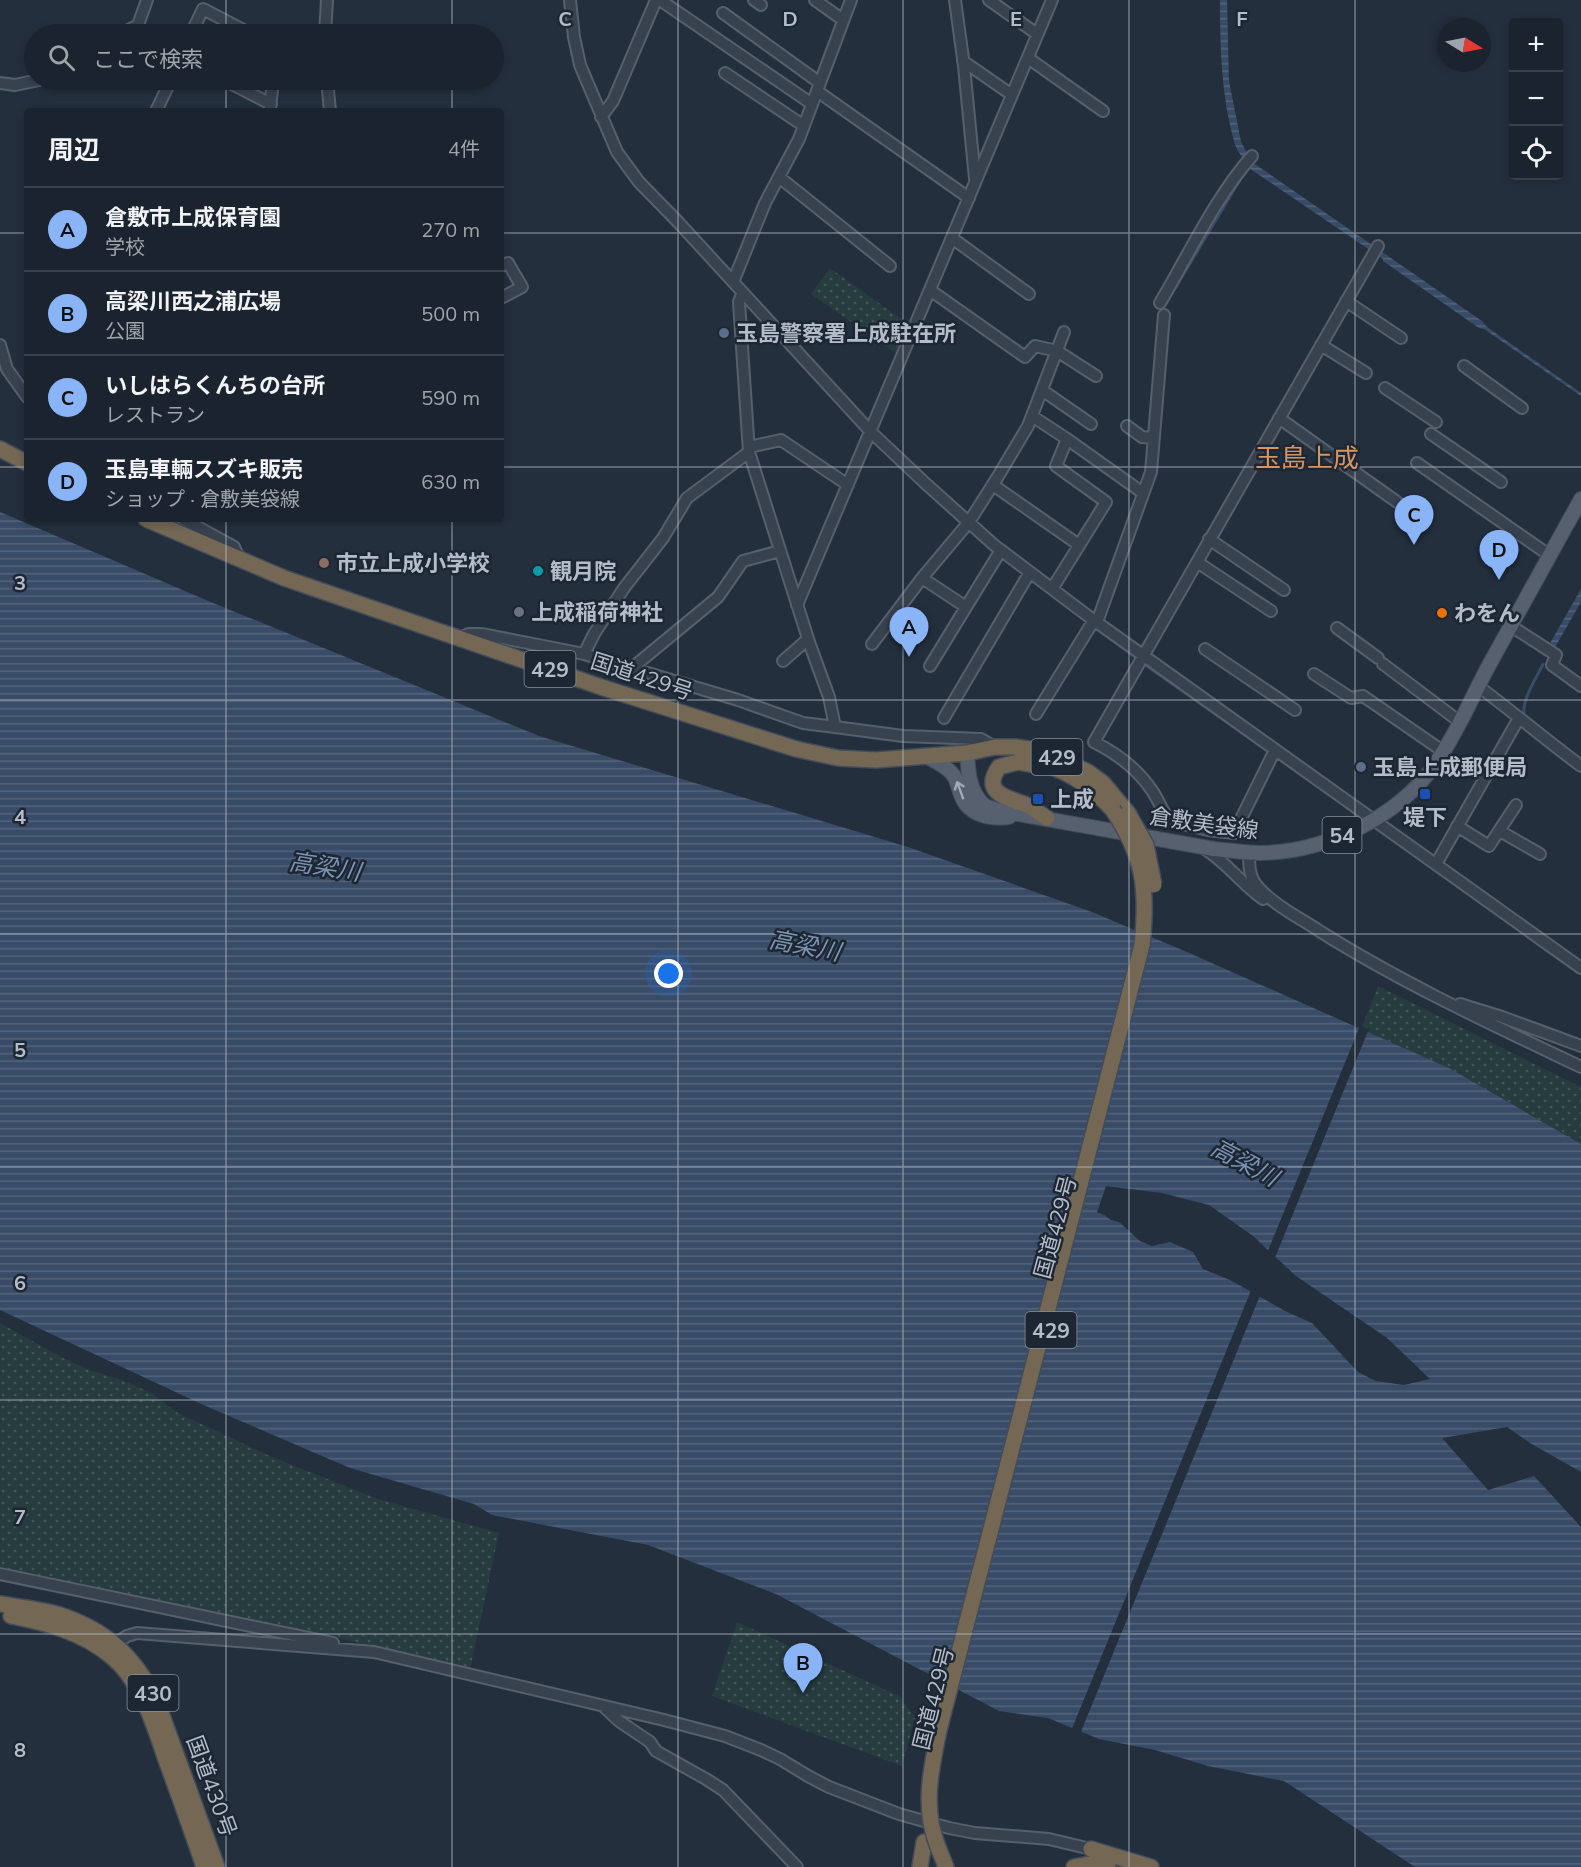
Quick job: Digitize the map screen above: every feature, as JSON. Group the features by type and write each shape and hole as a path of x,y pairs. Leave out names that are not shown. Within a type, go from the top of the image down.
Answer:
{"highway":[{"path":"2,451 24,462"},
{"name":"国道429号","path":"153,522 295,581 601,687 796,749 838,758 876,760 967,753 995,747 1036,750 1071,762 1102,783 1146,845 1155,905 1151,946 948,1729 937,1794 942,1836 937,1847"},
{"name":"国道429号","path":"946,1867 937,1847 928,1793 939,1730 1142,945 1145,905 1144,883 1121,811 1066,772 1046,764 1020,757 967,753"},
{"path":"1047,818 1030,807 998,793 994,786 995,773 999,767 1018,762 1066,772"},
{"name":"国道430号","path":"0,1604 59,1614 83,1624 144,1676 156,1699 217,1867"},
{"name":"国道430号","path":"0,1614 44,1622 110,1647"},
{"name":"国道430号","path":"110,1647 112,1657 129,1676 152,1722 204,1867"},
{"path":"920,1867 937,1847"},
{"name":"国道429号","path":"937,1847 956,1867"},
{"path":"1074,1867 1091,1849"},
{"path":"1091,1849 1128,1867"},
{"path":"1091,1849 1151,1867"},
{"path":"1074,1867 1090,1864 1108,1867"}],"main road":[{"name":"倉敷美袋線","path":"967,753 968,772 973,790 983,805 1001,811 1201,847 1249,853 1277,852 1330,840 1373,820 1404,797 1434,766 1444,752 1581,499"},
{"path":"927,757 949,770 955,777 965,803 985,817 1026,815"}],"street":[{"path":"138,24 147,0"},
{"path":"326,24 327,0"},
{"path":"570,0 580,65 617,152 639,182 871,432 1001,550 1052,589 1273,754 1373,820 1581,968"},
{"path":"601,117 613,101 658,0 812,104"},
{"path":"814,0 843,20"},
{"path":"733,282 765,203 799,139 851,0"},
{"path":"955,0 975,182"},
{"path":"989,0 1037,34"},
{"path":"797,605 1052,0"},
{"path":"196,24 203,9 232,24"},
{"path":"723,13 818,87 969,198"},
{"path":"1028,58 1103,111"},
{"path":"963,61 1012,95"},
{"path":"725,73 804,126"},
{"path":"0,83 15,85 24,83"},
{"path":"157,108 166,90"},
{"path":"241,90 271,107 272,90"},
{"path":"328,90 330,108"},
{"path":"1160,303 1214,210 1252,156"},
{"path":"779,177 890,267"},
{"path":"952,238 1029,294"},
{"path":"1273,754 1234,833 1208,830 1170,821 1151,789 1130,764 1094,742 1378,246"},
{"path":"504,264 508,262 522,287 504,296"},
{"path":"930,290 1025,357 1035,346 1057,351 1096,376"},
{"path":"742,294 739,302 749,450 808,639 829,697 835,727"},
{"path":"1346,301 1401,338"},
{"path":"1036,714 1095,621 1140,491 1151,472 1150,437 1164,315"},
{"path":"872,644 922,578 969,522 993,485 1028,426 1064,332"},
{"path":"0,345 7,369 24,393"},
{"path":"1321,345 1366,373"},
{"path":"1464,366 1522,408"},
{"path":"1385,388 1436,422"},
{"path":"1042,390 1091,424"},
{"path":"1032,416 1140,491"},
{"path":"1279,418 1397,502"},
{"path":"1127,426 1142,437 1150,437"},
{"path":"1431,434 1501,482"},
{"path":"1052,589 1106,502 1056,466 1068,439"},
{"path":"584,654 594,634 624,588 663,538 687,498 749,450 781,440 848,485"},
{"path":"1417,463 1550,555"},
{"path":"993,485 1079,545"},
{"path":"188,522 234,547 240,560"},
{"path":"1209,539 1284,591"},
{"path":"632,668 718,597 743,561 780,550"},
{"path":"930,666 1001,550"},
{"path":"1197,562 1271,611"},
{"path":"944,718 1030,572"},
{"path":"922,578 966,607"},
{"path":"1511,626 1556,655 1552,665 1581,686"},
{"path":"1337,628 1460,722"},
{"path":"459,638 469,634 482,634 584,654 738,700 803,723 903,736 981,740 995,747"},
{"path":"783,661 808,639"},
{"path":"1205,649 1295,710"},
{"path":"1314,674 1351,698 1363,696 1444,752"},
{"path":"1478,687 1581,766"},
{"path":"1436,864 1519,718"},
{"path":"1457,826 1489,846 1516,805"},
{"path":"1500,831 1540,854"},
{"path":"1201,847 1227,865 1250,890 1273,907 1303,920"},
{"path":"1249,853 1251,877 1258,887 1278,904 1364,958 1446,1003 1581,1067"},
{"path":"1446,1003 1464,1004 1581,1046"},
{"path":"0,1574 332,1642 340,1649"},
{"path":"110,1647 127,1636 137,1633 374,1652 725,1736 780,1759 829,1787 949,1828 975,1833 1050,1839 1091,1849"},
{"path":"603,1705 619,1721 650,1742 656,1751 723,1790 796,1867"}],"green space":[{"path":"830,268 908,324 896,353 811,294"},
{"path":"1378,986 1581,1087 1581,1144 1449,1068 1361,1029"},
{"path":"0,1323 63,1358 151,1393 178,1413 272,1457 378,1499 499,1533 470,1669 316,1633 0,1568"},
{"path":"737,1622 899,1696 915,1717 902,1766 712,1696"}],"water":[{"path":"1220,0 1227,0 1229,81 1241,142 1252,162 1482,321 1487,327 1581,393 1581,396 1246,166 1235,144 1226,106 1221,53"},
{"name":"高梁川","path":"0,512 206,600 539,736 908,847 1092,912 1449,1068 1581,1144 1581,1472 1507,1427 1442,1438 1488,1490 1534,1476 1581,1527 1581,1867 1415,1867 1284,1781 1208,1766 1155,1750 1099,1739 1048,1718 999,1711 776,1594 648,1545 492,1515 474,1504 350,1468 199,1403 0,1310","holes":["1106,1186 1162,1193 1209,1205 1253,1236 1296,1276 1387,1338 1430,1379 1404,1385 1376,1381 1358,1372 1312,1323 1287,1312 1230,1280 1203,1269 1193,1252 1170,1242 1152,1246 1140,1241 1119,1222 1097,1212"]},
{"path":"1581,589 1581,602 1554,649 1549,645"}],"pier":[{"path":"1360,1026 1369,1029 1274,1260 1267,1253"},
{"path":"1252,1288 1261,1293 1080,1734 1071,1731"}],"waterway":[{"path":"1161,312 1244,173"},
{"path":"1101,632 1138,659"},
{"path":"1144,664 1305,777"},
{"path":"1525,717 1526,698 1543,664"}],"place":[{"name":"玉島警察署上成駐在所","path":"724,333"},
{"name":"いしはらくんちの台所","path":"1414,545"},
{"name":"市立上成小学校","path":"324,563"},
{"name":"観月院","path":"538,571"},
{"name":"玉島車輛スズキ販売","path":"1499,580"},
{"name":"上成稲荷神社","path":"519,612"},
{"name":"わをん","path":"1442,613"},
{"name":"倉敷市上成保育園","path":"909,657"},
{"name":"玉島上成郵便局","path":"1361,767"},
{"name":"堤下","path":"1425,794"},
{"name":"上成","path":"1038,799"},
{"name":"高梁川西之浦広場","path":"803,1693"}],"district":[{"name":"玉島上成","path":"1307,457"}]}
